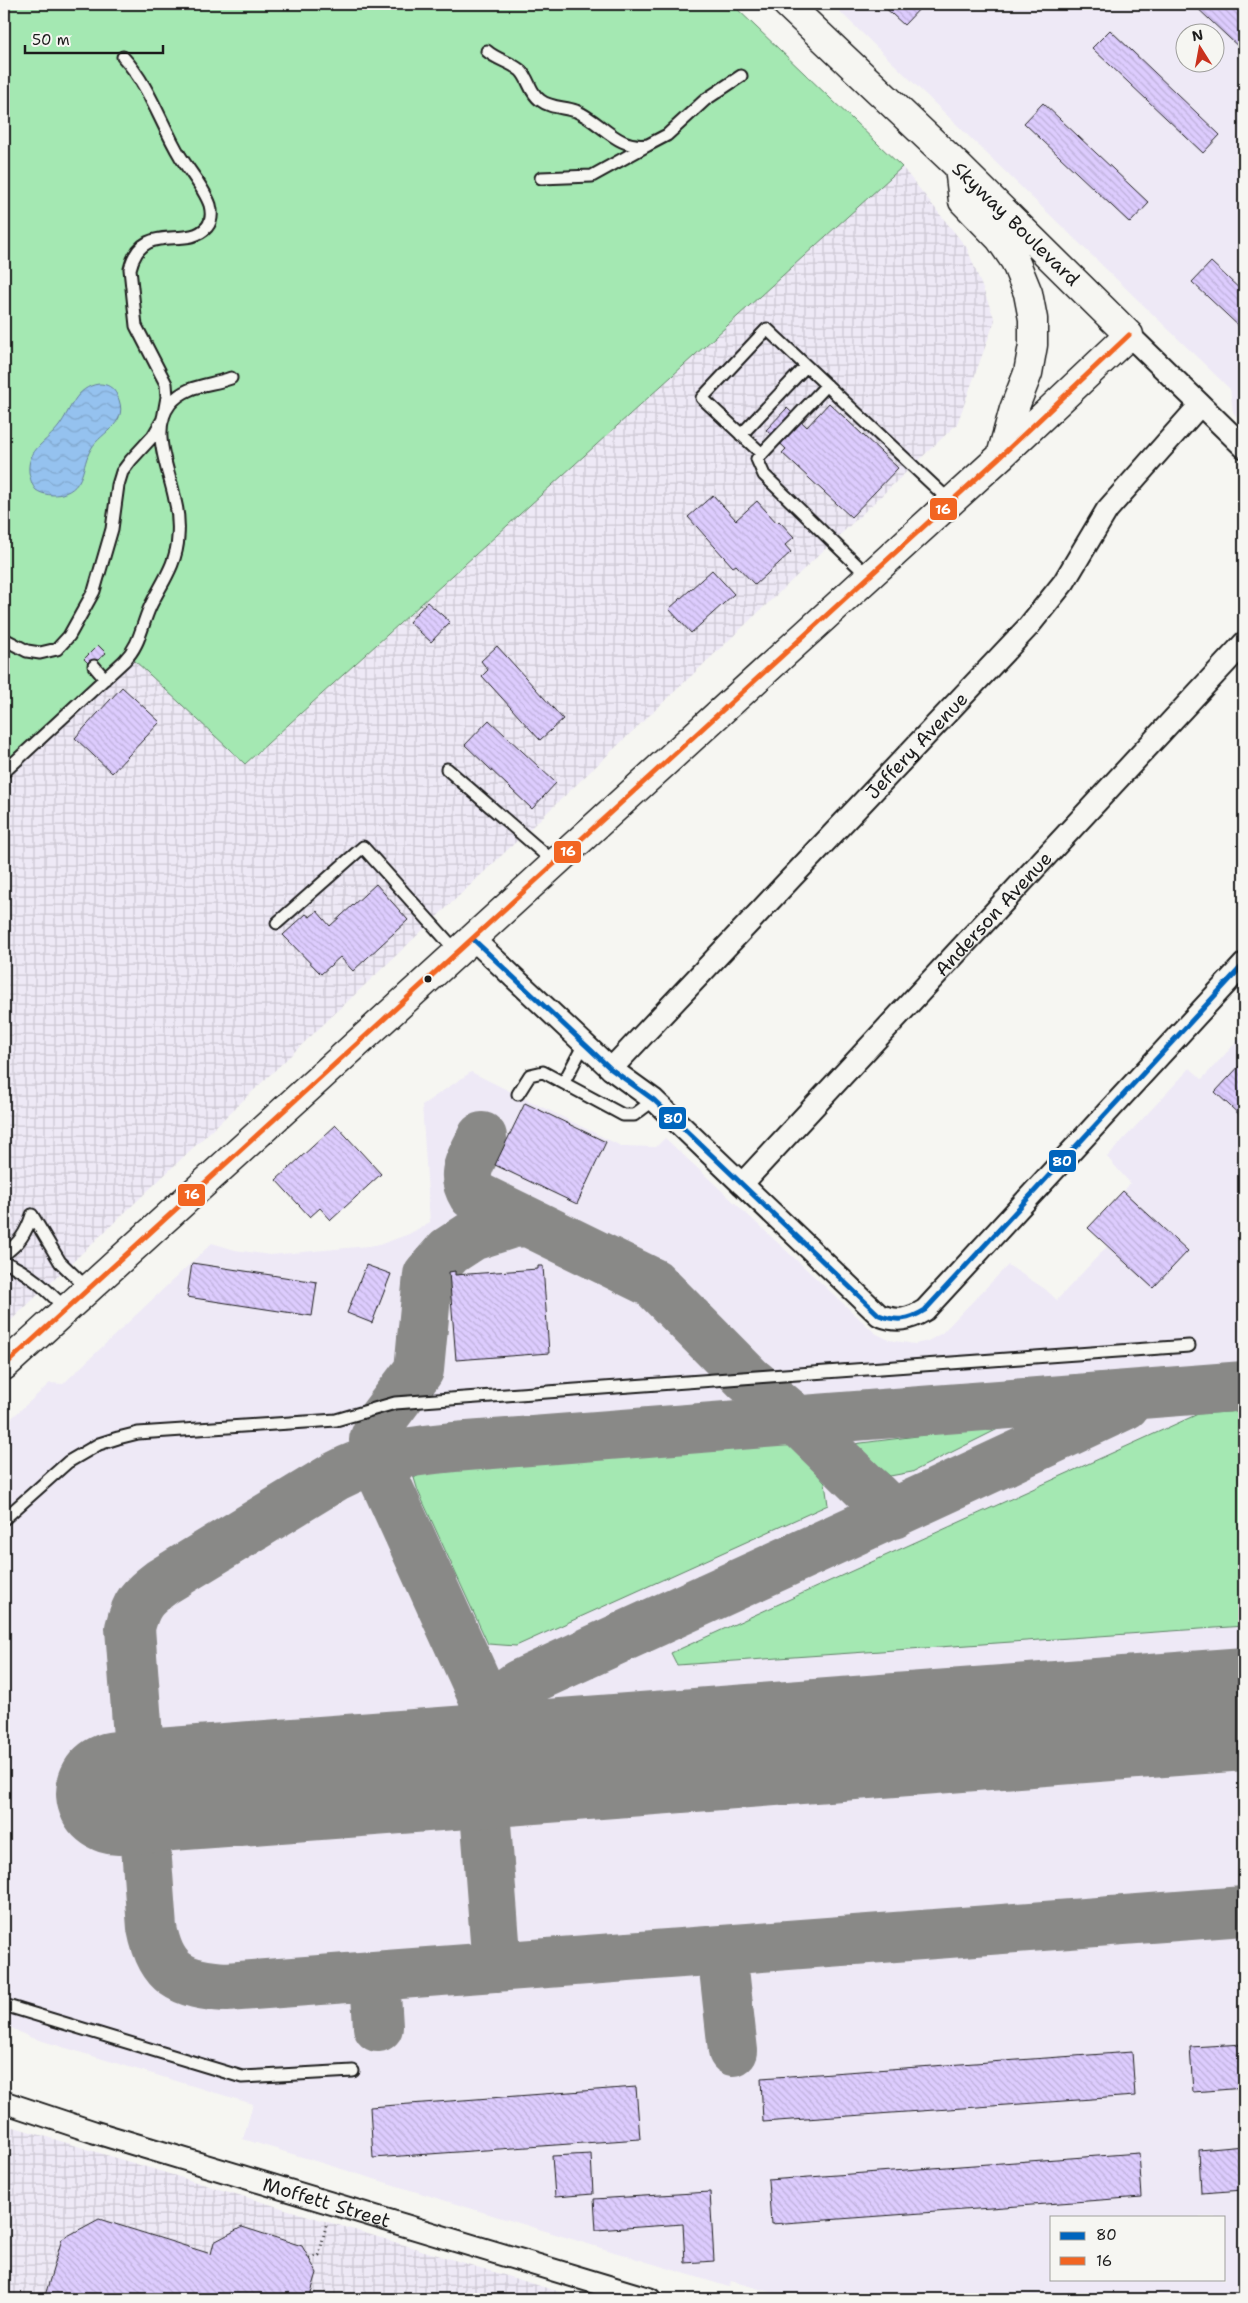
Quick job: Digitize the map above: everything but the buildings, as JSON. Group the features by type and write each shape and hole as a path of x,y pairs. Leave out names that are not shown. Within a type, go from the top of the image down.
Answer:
{"main road":[{"name":"Skyway Boulevard","path":"786,4 959,167 1129,335"},
{"path":"959,167 963,201 1000,239 1015,261 1028,293 1033,319 1028,373 1014,409 1001,456"},
{"path":"4,1366 1001,456 1129,335"}],"street":[{"name":"Skyway Boulevard","path":"1129,335 1244,447"},
{"name":"Jeffery Avenue","path":"611,1069 1028,627 1064,582 1107,510 1200,405"},
{"name":"Anderson Avenue","path":"742,1184 1244,643"},
{"path":"466,946 584,1044 611,1069 654,1100 879,1315 890,1320 914,1317 925,1310 1244,964"},
{"name":"Moffett Street","path":"4,2102 94,2132 650,2299"}],"lane":[{"path":"488,51 520,71 533,94 541,101 586,116 622,142 636,146 648,145"},
{"path":"4,772 129,656 139,641 150,608 172,567 178,547 175,500 162,441 163,418 167,397 166,384 136,326 130,269 134,256 144,245 162,238 198,233 207,226 211,213 207,199 180,155 139,77 123,58"},
{"path":"541,178 592,176 667,135 705,100 741,76"},
{"path":"762,454 702,398 767,329 950,501"},
{"path":"741,435 806,366"},
{"path":"4,639 27,651 40,653 57,649 69,636 94,591 112,529 118,485 122,472 154,436 168,407 181,394 201,385 231,378"},
{"path":"827,385 757,459 764,475 868,576"},
{"path":"94,666 105,679"},
{"path":"447,769 555,864"},
{"path":"277,923 363,847 466,946"},
{"path":"564,1082 584,1044"},
{"path":"518,1094 525,1080 535,1073 543,1072 623,1115 634,1116 654,1100"},
{"path":"4,1254 19,1242 27,1230 32,1216 60,1262 88,1289"},
{"path":"4,1262 19,1268 38,1282 66,1309"},
{"path":"4,1519 68,1462 99,1444 138,1433 336,1420 395,1403 1189,1346"},
{"path":"4,2006 242,2077 353,2071"}],"path":[{"path":"309,2258 319,2255 327,2222"}],"shaded area":[{"path":"832,4 1244,4 1244,426 1233,412 1230,389"},
{"path":"902,167 967,248 995,320 957,424 4,1327 4,781 133,659 246,764"},
{"path":"1244,1034 1244,2295 1182,2299 783,2299 784,2296 731,2281 729,2287 243,2139 253,2104 29,2037 4,2024 4,1425 50,1383 63,1384 212,1243 235,1250 270,1255 379,1245 409,1234 430,1222 422,1105 471,1072 621,1146 656,1147 665,1138 875,1333 889,1340 915,1344 928,1341 942,1333 1008,1265 1045,1289 1057,1300 1140,1211 1122,1194 1130,1183 1107,1157 1190,1068 1202,1079"},
{"path":"4,2124 517,2279 583,2299 4,2299"}],"green space":[{"path":"4,4 732,4 902,167 245,764 133,659 4,781"},
{"path":"1244,1411 1244,1626 677,1665 671,1653 1198,1414"},
{"path":"1006,1425 912,1472 890,1476 853,1444"},
{"path":"791,1444 825,1483 828,1505 516,1646 488,1644 418,1491 414,1478 431,1468"}],"water":[{"path":"99,384 110,386 117,395 120,405 118,420 91,449 79,481 70,491 59,495 39,492 33,486 30,477 29,464 31,457 59,426 79,394 91,386"}],"taxiway":[{"path":"482,1137 468,1166 467,1179 473,1195 653,1283 748,1379 799,1422 893,1514"},
{"path":"488,1708 375,1459 374,1440 383,1418 419,1370 428,1275 449,1251 472,1236 513,1223 528,1222"},
{"path":"1244,1386 454,1447 393,1455 350,1469 336,1476 162,1582 149,1592 137,1606 130,1628 152,1928 161,1957 168,1967 185,1979 197,1983 226,1987 1244,1911"},
{"path":"497,1967 479,1733 485,1716 493,1704 520,1684 899,1511 1125,1405"},
{"path":"722,1951 733,2051"},
{"path":"375,1977 378,2027"}],"runway":[{"path":"118,1793 1244,1709"}],"transit line":[{"name":"16","path":"4,1366 1001,456 1129,335"},
{"name":"80","path":"473,939 611,1069 654,1100 879,1315 892,1319 908,1318 925,1310 1244,964"}]}
